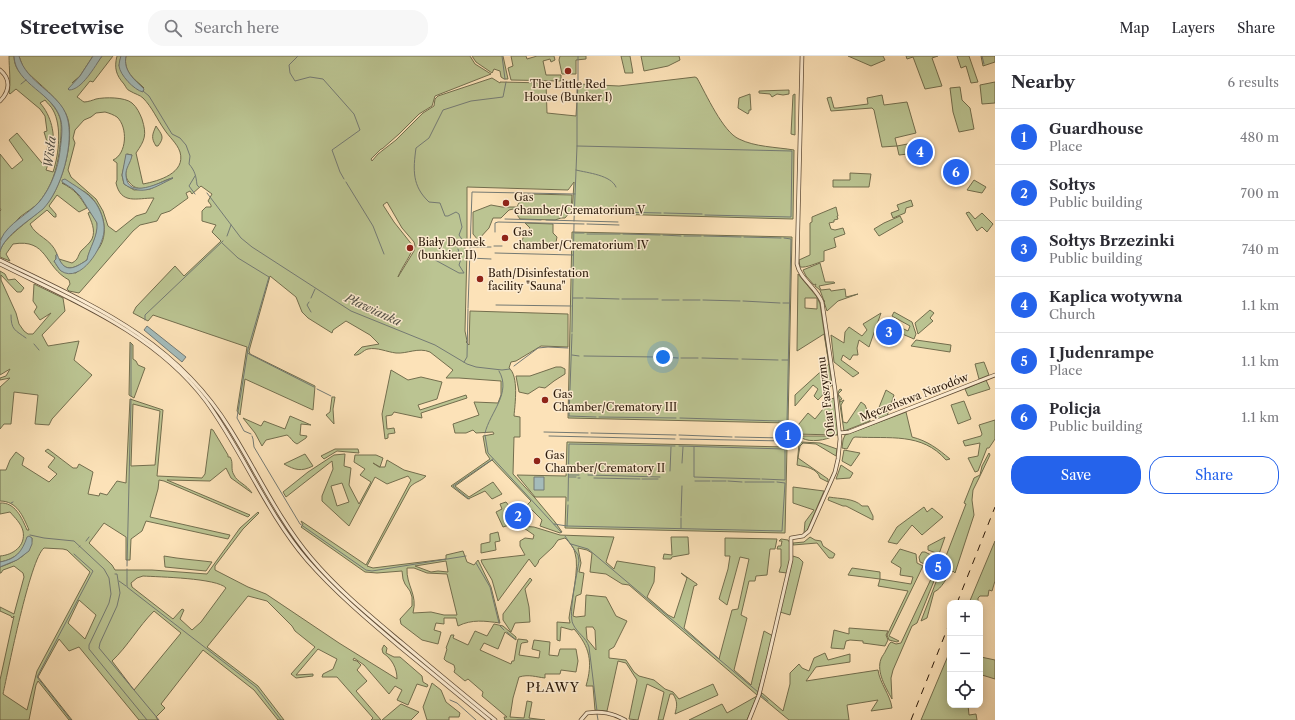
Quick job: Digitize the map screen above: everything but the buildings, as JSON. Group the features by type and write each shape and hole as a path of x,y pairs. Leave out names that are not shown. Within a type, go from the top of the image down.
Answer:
{"street":[{"name":"Ofiar Faszyzmu","path":"749,720 759,695 764,676 790,560 791,538 803,536 809,531 838,459 840,433 822,302 818,294 802,275 797,264 802,56"},
{"path":"0,70 6,75 8,82 6,93 0,101"},
{"path":"0,260 113,322 139,338 165,358 205,400 226,430 271,509 306,559 348,603 489,720"},
{"path":"0,264 117,319 159,348 190,377 213,404 230,429 275,507 309,557 330,580 374,620 495,720"},
{"name":"Męczeństwa Narodów","path":"840,433 849,432 995,375"},
{"path":"581,720 587,713 595,712 608,712 625,720"}],"green space":[{"path":"9,56 14,56 16,67 22,75 47,99 56,110 61,120 61,136 55,171 49,187 37,204 20,217 0,240 0,154 12,169 23,160 9,140 17,133 42,163 44,162 48,145 44,132 47,131 45,116 40,109 16,89 10,94 9,93","holes":["45,100 56,117 59,132 57,157 53,172 46,170 52,153 53,132 50,119 40,103"]},
{"path":"19,56 93,56 80,76 72,83 97,63 102,56 113,56 93,82 90,81 77,97 84,102 100,98 120,99 129,101 135,106 142,119 145,133 143,141 136,153 143,184 156,181 170,175 175,171 181,159 180,152 152,109 143,98 128,90 119,78 116,71 117,56 121,56 119,66 144,88 130,74 126,66 126,56 470,56 475,64 491,74 435,96 432,106 419,114 371,159 372,161 423,113 434,106 435,99 438,96 492,78 500,83 546,83 547,113 576,116 578,84 619,86 695,77 697,78 721,121 733,135 752,144 794,150 793,219 572,213 574,182 568,190 467,187 467,244 465,245 465,249 467,250 466,342 469,345 470,311 568,314 568,347 541,346 516,361 511,362 509,368 514,377 515,384 514,416 520,417 520,437 514,437 513,474 555,522 562,532 560,533 540,526 542,520 527,505 531,501 492,460 455,486 469,497 493,482 502,494 492,499 485,491 468,499 451,486 490,459 486,453 483,436 494,434 493,432 476,433 473,430 466,433 455,433 453,424 479,415 474,402 498,403 501,395 501,381 446,378 453,370 430,352 421,350 396,353 371,349 358,355 354,355 362,347 379,344 370,335 346,321 333,330 332,333 308,318 302,312 296,297 270,276 249,351 250,354 315,386 313,410 245,379 240,415 237,411 247,347 153,315 148,321 133,313 136,307 175,266 184,276 221,241 212,232 216,225 202,221 202,211 206,207 211,207 208,201 212,194 201,186 192,194 190,191 186,193 188,198 170,211 161,214 157,221 140,225 133,231 79,293 69,291 67,289 70,284 69,280 55,268 40,249 33,245 24,243 13,244 6,254 10,261 0,257 0,251 4,243 20,227 43,208 56,190 65,163 70,136 69,124 63,108 23,67","holes":["105,112 117,117 121,121 123,127 123,146 118,157 113,160 117,163 116,183 118,190 122,195 130,199 154,198 146,213 136,216 116,232 108,226 103,211 96,199 71,177 68,170 75,143 73,138 75,130 84,120 96,113","127,154 132,155 126,168 126,176 134,187 151,187 173,178 150,189 134,190 124,184 122,175","62,183 85,192 91,197 100,210 104,225 104,233 99,248 76,273 60,270 54,261 57,254 51,244 36,232 30,224 47,210 54,217 56,217 56,214 49,206 57,195 79,212 87,208 82,200 70,188","387,202 402,228 414,242 415,246 414,251 398,277 411,253 413,246 383,205"]},
{"path":"472,56 503,56 508,79 501,77 500,71 494,69 492,73 476,62"},
{"path":"511,56 526,56 527,59 537,56 554,56 555,60 551,62 550,59 543,61 546,75 561,75 561,81 511,80 508,68 513,66"},
{"path":"560,56 586,56 586,59 576,60 576,74 562,74 559,60"},
{"path":"621,56 630,56 633,73 625,73"},
{"path":"641,56 679,56 680,60 668,66 644,71"},
{"path":"848,56 883,56 885,60 871,66"},
{"path":"906,56 938,56 932,58 942,86 925,89 913,57 907,59"},
{"path":"957,56 969,56 978,82 971,83 966,66 961,68"},
{"path":"981,56 995,56 995,62 983,66"},
{"path":"995,82 995,103 982,104 980,85"},
{"path":"960,87 962,100 970,108 974,129 959,132 953,112 950,88"},
{"path":"789,90 789,94 777,94 772,97 770,94 759,93 759,91"},
{"path":"750,94 751,110 749,110 748,114 738,108 739,98"},
{"path":"795,94 795,135 791,134 793,95"},
{"path":"882,95 884,105 907,102 916,133 895,138 897,146 882,147 874,110 872,108 831,111 827,98 831,97 834,108 837,108 868,104 867,98"},
{"path":"156,126 162,136 158,146 156,146 153,141 153,134"},
{"path":"918,142 920,150 917,153 899,155 897,146"},
{"path":"850,173 871,174 869,187 833,187 833,180 850,180"},
{"path":"974,180 986,187 982,193 967,190"},
{"path":"531,194 572,195 571,211 565,218 555,220 520,219 513,209 509,210 501,218 493,218 489,228 478,240 473,234 473,212 491,205 517,207 522,199"},
{"path":"911,200 913,206 906,208 905,213 893,218 891,213 899,210 897,205"},
{"path":"836,207 838,219 829,223 831,229 835,230 843,228 845,234 834,238 836,247 824,251 824,261 809,266 800,267 799,260 810,255 810,223 812,222 812,217"},
{"path":"90,212 96,220 98,227 87,260 75,267 68,268 62,264 59,259 72,263 74,262 81,251 92,239 92,222 88,213"},
{"path":"969,212 975,219 982,213 993,224 987,232 982,227 977,231 966,213"},
{"path":"900,216 903,222 879,236 874,229 884,223"},
{"path":"525,223 553,224 553,233 557,237 556,242 558,244 547,247 529,247 522,241 524,235 527,237 530,228"},
{"path":"572,232 792,237 788,423 568,418"},
{"path":"820,263 825,282 835,283 819,286 821,290 830,289 831,291 845,289 846,297 858,294 838,301 827,311 825,301 820,290 815,286 816,284 814,285 806,276 803,270"},
{"path":"0,271 5,274 8,280 15,279 24,288 21,292 17,292 1,275 1,280 16,313 19,324 28,334 33,334 51,313 40,320 34,312 37,307 33,301 34,284 63,298 65,311 42,335 48,346 79,341 74,360 92,375 52,419 49,425 35,424 38,395 14,392 11,424 4,424 0,429 0,387 10,378 0,380 0,378 6,376 10,369 0,375"},
{"path":"798,274 817,297 820,304 828,358 824,334 797,351","holes":["805,298 817,298 817,309 805,308"]},
{"path":"930,310 934,313 930,318 933,321 918,334 915,323"},
{"path":"894,312 912,322 916,334 914,339 886,327 889,322 908,331 910,326 892,316"},
{"path":"881,313 869,347 859,340 857,348 858,355 853,355 850,360 843,355 841,360 859,373 853,377 834,362 831,335 844,343 845,332 849,327 862,336 867,330 863,324"},
{"path":"916,340 951,345 950,352 911,346"},
{"path":"130,342 133,345 133,359 138,365 145,368 134,398 129,395"},
{"path":"984,362 989,375 979,379 975,364"},
{"path":"829,364 832,385 818,400 814,396 818,389 813,385 795,406 795,395"},
{"path":"556,367 565,369 565,374 545,388 539,387 528,394 519,392 516,376 530,376"},
{"path":"391,370 408,380 421,377 442,382 437,399 418,405 420,410 466,395 467,398 421,413 422,418 394,412 392,415 386,416 387,429 394,428 395,433 388,434 388,438 385,439 382,414"},
{"path":"986,380 990,389 968,396 965,389"},
{"path":"886,390 894,395 887,416 880,419 875,419 872,414 878,410"},
{"path":"838,394 842,399 840,402 844,400 841,405 843,422 847,423 861,402 865,405 867,410 861,419 863,417 866,419 869,416 870,421 844,431"},
{"path":"332,397 335,397 333,409 334,424 326,415 330,412"},
{"path":"834,398 838,435 794,434 794,430 808,413 815,419 831,399"},
{"path":"130,399 163,410 157,476 202,478 205,474 211,429 213,430 228,457 231,459 232,470 235,477 252,493 231,478 226,468 210,481 167,480 250,515 248,517 159,480 150,517 230,535 228,539 146,521 142,531 131,539 130,560 126,560 126,537 104,523 89,543 112,565 115,570 152,570 207,574 240,528 258,512 259,513 243,529 215,566 215,570 248,587 266,594 339,643 397,679 393,664 383,653 382,649 384,645 387,648 386,653 394,657 400,657 422,676 423,682 428,685 427,687 417,684 408,705 397,700 402,690 395,686 389,694 364,665 354,658 353,660 357,661 361,665 357,670 367,681 356,691 381,720 371,720 373,718 337,677 322,677 323,674 333,669 337,659 318,649 296,675 313,674 313,676 296,678 291,674 315,647 295,631 292,626 267,601 248,596 207,647 258,686 284,720 278,720 254,690 203,650 161,704 165,708 156,717 158,720 139,720 79,647 69,651 59,639 38,677 72,720 69,720 38,681 29,720 0,720 0,680 14,616 12,618 11,616 0,611 0,607 14,614 24,577 23,573 14,566 3,570 1,573 0,567 11,563 26,553 31,544 32,538 17,555 0,562 0,556 10,554 18,549 22,541 23,531 18,521 10,512 0,514 0,503 5,503 14,508 27,530 29,530 22,515 15,506 0,501 0,470 6,470 10,460 16,452 24,458 22,465 49,482 57,474 48,467 55,458 45,451 48,449 73,468 77,468 79,464 93,472 88,494 99,496 100,493 107,495 117,481 126,483","holes":["133,404 160,411 155,465 131,466","44,548 67,550 90,572 37,671 27,710 3,694 14,641 32,572 38,556","143,576 200,580 221,585 226,588 201,622 192,630 180,619 184,610 182,609 173,619 132,587 131,583 137,578","79,600 96,615 85,639 68,623","154,611 181,633 134,690 112,661"]},
{"path":"964,401 971,419 958,424 951,405"},
{"path":"906,412 912,437 932,446 950,459 946,460 937,451 926,445 916,441 904,439 855,437 847,449 842,448 845,435"},
{"path":"290,416 311,425 301,424 300,435 307,436 297,444 287,435 266,440 262,446 255,433 243,418 261,426 264,421 285,429"},
{"path":"995,420 995,439 989,448 987,448 978,471 975,472 968,458 978,456 980,443 965,446 963,441 981,436 982,434 979,425"},
{"path":"802,436 834,436 827,439 814,441 805,440"},
{"path":"567,442 787,447 785,533 565,528 566,497 535,497 517,475 566,476"},
{"path":"801,442 820,443 837,449 836,456 816,444 803,443 800,446 798,458 828,479 828,482 820,478 814,470 797,465 799,444"},
{"path":"335,449 358,449 359,453 337,451 324,459 321,456"},
{"path":"844,450 860,453 851,466 842,461"},
{"path":"989,453 990,455 973,490 972,500 974,515 955,573 953,571 940,588 934,592 927,618 921,621 966,504 964,503 974,478 980,475 982,466"},
{"path":"305,454 313,466 298,470 284,464"},
{"path":"345,454 344,466 351,468 349,485 359,504 371,482 360,475 365,469 354,462 355,455 376,455 383,458 380,467 385,467 387,460 404,470 426,476 410,487 367,566 373,568 446,559 446,555 463,551 467,562 474,565 478,560 491,587 500,623 473,621 458,626 456,618 444,618 444,624 436,623 434,630 441,632 438,644 422,640 401,624 400,619 412,606 412,597 403,579 402,571 377,573 365,572 301,527 303,525 301,521 366,565 411,480 408,476 387,484 375,477 349,526 322,501 322,496 333,469 332,461 286,497 283,492 308,472 334,455","holes":["342,483 349,502 337,506 331,486","446,561 448,572 431,572 415,566","407,568 414,568 427,573 447,574 457,615 444,615 431,612 413,613 414,600 407,574"]},
{"path":"841,465 853,473 850,478 836,479"},
{"path":"793,487 824,491 807,531 804,533 805,522 814,510 793,503"},
{"path":"829,497 851,500 862,506 868,506 873,516 873,520 846,506 828,500"},
{"path":"506,502 514,512 516,523 503,527 496,512 502,509 500,504"},
{"path":"924,507 927,512 932,508 943,517 922,535 912,525 897,544 888,542 897,527"},
{"path":"521,526 534,527 560,535 614,537 606,562 614,569 617,561 655,567 654,582 647,597 668,615 674,618 687,578 681,573 697,584 694,586 684,628 719,659 732,610 738,609 749,559 740,557 727,605 719,599 728,569 730,556 725,556 725,538 777,539 775,549 770,549 767,575 756,576 755,581 749,581 741,615 747,618 734,670 751,685 764,631 773,636 757,695 629,585 622,584 606,574 590,572 592,553 578,548 581,563 579,572 584,573 581,594 576,596 573,616 585,616 586,595 606,597 616,616 627,621 614,647 609,650 609,658 626,660 634,672 639,676 654,680 665,689 673,692 679,699 713,684 718,695 675,714 677,706 675,697 673,694 670,694 663,720 658,720 664,692 647,684 638,720 629,719 637,680 626,663 618,661 607,711 595,710 593,686 586,686 589,670 589,655 584,642 574,629 572,630 561,627 560,641 557,640 557,622 570,623 569,618 575,585 576,567 575,553 571,545 565,538 558,540 539,560 535,567 529,559 498,601 492,580 482,563 481,560 525,555 520,546 520,541 525,538 533,539 534,535","holes":["586,627 593,627 595,630 596,650 587,639"]},
{"path":"498,532 500,541 495,542 496,550 481,553 481,544 490,542 490,534"},
{"path":"671,537 688,537 689,554 672,557 671,559 663,559 664,554 672,555"},
{"path":"810,537 821,541 823,546 835,554 833,558 829,558 817,543 793,545 793,543 804,542"},
{"path":"945,537 939,554 928,550 928,546"},
{"path":"781,539 788,540 790,543 790,561 787,573 779,572 781,566 781,549 777,549 778,546 781,546 782,541 779,541"},
{"path":"995,541 995,581 992,591 989,590 988,596 980,596 978,600 970,600"},
{"path":"900,549 916,554 917,563 923,566 889,636 899,641 897,642 889,640 887,635 908,591 878,586 880,579 911,584 913,577 900,575 901,568 891,562"},
{"path":"922,552 937,558 934,567 920,562 919,557"},
{"path":"164,556 212,562 206,571 165,567"},
{"path":"793,556 799,558 803,562 790,615 780,612"},
{"path":"852,568 880,572 880,579 848,575"},
{"path":"530,578 532,580 525,589 529,607 530,622 515,623 511,632 503,620 503,614"},
{"path":"931,579 934,581 917,623 912,626 893,670 891,678 892,699 881,674 881,659 891,642 896,644 901,643"},
{"path":"494,624 503,626 516,637 516,640 505,632 498,649 484,643 480,650 511,664 512,661 514,661 518,639 527,640 528,642 521,644 519,655 539,658 540,651 532,649 534,640 550,642 549,655 558,656 560,649 576,649 578,661 576,672 561,670 560,674 545,674 545,678 529,676 519,677 513,698 510,717 524,718 527,701 532,702 529,718 545,720 505,720 504,717 507,717 482,696 483,692 468,679 465,681 454,672 454,665 444,659 451,635 454,635 453,638 468,645 475,631 487,636"},
{"path":"849,628 888,631 886,635 888,640 885,646 863,643 863,641 850,640 846,641 844,649 831,648 834,630 849,634"},
{"path":"825,653 828,660 850,654 850,662 816,667 806,681 878,670 892,708 871,711 878,700 847,705 849,720 789,720 760,696 762,693 783,711 790,684 790,673 799,664 802,668 809,671 814,658"},
{"path":"983,657 995,660 995,679 983,675"},
{"path":"947,658 947,708 968,708 969,715 976,714 977,720 921,720"},
{"path":"432,683 441,690 446,702 460,713 459,717 449,717 449,720 427,720 423,707"},
{"path":"757,696 747,720 689,720 722,704 727,713"},
{"path":"401,704 419,712 411,720 382,720"}],"water":[{"path":"14,56 19,56 28,74 58,101 67,117 69,139 65,166 61,179 50,201 43,209 7,239 0,251 1,240 4,233 40,201 47,190 58,164 62,136 61,121 57,111 51,103 21,74 16,66"},
{"path":"93,56 102,56 83,82 74,89 69,90 68,89 80,76"},
{"path":"121,56 126,56 126,66 133,78 144,89 143,92 139,91 132,85 122,74 119,66"},
{"path":"126,154 132,155 127,168 126,176 128,183 132,187 146,188 173,178 149,189 137,190 131,188 124,184 122,175"},
{"path":"65,179 92,198 99,208 104,223 103,238 90,262 76,272 69,274 61,271 58,267 54,261 56,259 56,255 57,254 66,267 69,268 73,268 87,260 95,238 97,223 80,196 73,189 62,182 62,180"},
{"path":"147,326 186,357 182,362 144,330"},
{"path":"534,477 544,477 544,490 534,490"},
{"path":"29,536 32,538 32,544 29,551 17,560 0,567 0,562 6,561 18,554"}],"waterway":[{"path":"298,56 289,65 290,73 295,81 310,77 323,79 354,114 360,130 332,150 344,179"},
{"path":"502,56 505,79"},
{"path":"578,56 578,81"},
{"path":"982,56 984,64"},
{"path":"21,84 26,80"},
{"path":"458,247 463,241 459,235 462,227 459,214 456,212 445,216 440,203 429,202 419,190 414,171 416,148 429,138 443,110 471,101 503,97 506,82"},
{"path":"574,221 577,146 577,85"},
{"name":"Pławianka","path":"143,91 149,96 172,134 180,138 186,145 190,156 189,164 194,171 197,185 199,187"},
{"path":"577,146 792,151 791,217 705,215"},
{"path":"576,170 604,177 616,187"},
{"path":"195,176 189,186 195,194"},
{"path":"346,182 373,226 384,254"},
{"path":"468,308 472,192 575,194"},
{"name":"Pławianka","path":"207,193 241,238 252,247 351,311 435,345 467,364 476,367 502,370 510,369"},
{"path":"575,211 661,213"},
{"path":"664,213 702,214"},
{"path":"505,219 541,220"},
{"path":"546,220 618,222"},
{"path":"495,232 495,223 498,222 584,224"},
{"path":"572,332 574,224"},
{"path":"587,224 619,225"},
{"path":"227,236 231,225"},
{"path":"575,233 584,233"},
{"path":"587,234 620,234"},
{"path":"623,234 660,235"},
{"path":"663,235 681,236"},
{"path":"684,236 701,236"},
{"path":"704,236 741,237"},
{"path":"744,237 781,238"},
{"path":"779,421 787,421 791,239 784,238"},
{"path":"145,320 145,315 223,241"},
{"path":"221,242 238,258 269,277 248,349 237,418 244,431 251,434"},
{"path":"494,246 502,246"},
{"path":"470,247 491,247"},
{"path":"426,255 459,273 464,273 459,265 461,259 458,249"},
{"path":"495,253 573,255"},
{"path":"470,258 491,259"},
{"path":"311,298 315,289"},
{"path":"573,298 583,298"},
{"path":"586,298 619,299"},
{"path":"622,299 658,299"},
{"path":"662,300 679,300"},
{"path":"683,300 700,300"},
{"path":"703,300 740,301"},
{"path":"743,301 780,303"},
{"path":"309,302 307,305 311,312"},
{"path":"783,303 789,303"},
{"path":"496,305 571,306"},
{"path":"464,362 467,357 468,309"},
{"path":"11,315 14,329 26,338"},
{"path":"572,334 569,416 596,417"},
{"path":"34,344 39,350"},
{"path":"131,344 131,396"},
{"path":"514,366 538,348 568,348"},
{"path":"247,352 314,387"},
{"path":"572,355 579,356"},
{"path":"584,356 657,357"},
{"path":"660,357 678,358"},
{"path":"681,358 698,358"},
{"path":"702,358 738,359"},
{"path":"742,359 778,360"},
{"path":"782,360 788,360"},
{"name":"Pławianka","path":"485,433 502,395 503,387 499,371"},
{"path":"317,389 331,396"},
{"path":"127,566 131,399"},
{"path":"599,417 676,418"},
{"path":"680,418 779,421"},
{"path":"544,432 588,433"},
{"path":"591,433 676,435"},
{"name":"Pławianka","path":"485,435 488,453 561,532"},
{"path":"679,435 732,437"},
{"path":"252,436 254,447 300,524 366,570 372,571 466,556"},
{"path":"549,436 675,439"},
{"path":"735,437 783,438"},
{"path":"680,439 785,441"},
{"path":"568,501 569,444 675,446"},
{"path":"679,446 785,449 785,480 762,479"},
{"path":"670,471 671,447"},
{"path":"682,463 683,447"},
{"path":"694,447 694,477 760,479"},
{"path":"469,499 453,486 493,459"},
{"path":"569,475 579,475"},
{"path":"588,475 660,477"},
{"path":"569,477 576,477"},
{"path":"594,478 640,479"},
{"path":"642,479 658,479"},
{"path":"695,481 710,481"},
{"path":"712,481 726,481"},
{"path":"728,481 742,482"},
{"path":"745,482 774,482"},
{"path":"554,524 567,526 782,531 785,483 777,482"},
{"path":"681,516 682,486"},
{"path":"567,526 568,505"},
{"path":"681,518 681,528"},
{"path":"30,535 74,541 104,569 109,578 111,594 109,603 89,645 89,649 147,720"},
{"path":"565,536 578,555 579,561 572,603 572,619 573,624 586,640 589,647 597,711"},
{"path":"86,541 89,537"},
{"path":"571,544 588,549 758,692"},
{"path":"71,720 37,677 93,571 74,554"},
{"path":"476,563 490,587 499,623"},
{"path":"127,569 127,587 256,687 281,720"},
{"path":"115,574 117,574 120,593 117,606 99,648 159,720"},
{"path":"119,581 126,586"},
{"path":"500,626 504,630"},
{"path":"507,632 515,639"},
{"path":"761,695 768,701"},
{"path":"450,700 457,703 476,720"},
{"path":"597,714 598,720"},
{"path":"517,720 530,720"}],"railway":[{"path":"958,600 995,507"},
{"path":"911,720 947,630"}],"place":[{"name":"The Little Red House (Bunker I)","path":"568,71"},
{"name":"Kaplica wotywna","path":"920,152"},
{"name":"Policja","path":"956,172"},
{"name":"Gas chamber/Crematorium V","path":"506,203"},
{"name":"Gas chamber/Crematorium IV","path":"505,238"},
{"name":"Biały Domek (bunkier II)","path":"410,248"},
{"name":"Bath/Disinfestation facility \"Sauna\"","path":"480,279"},
{"name":"Sołtys Brzezinki","path":"889,332"},
{"name":"Gas Chamber/Crematory III","path":"545,400"},
{"name":"Guardhouse","path":"788,435"},
{"name":"Gas Chamber/Crematory II","path":"537,461"},
{"name":"Sołtys","path":"518,516"},
{"name":"I Judenrampe","path":"938,567"}],"district":[{"name":"PŁAWY","path":"553,687"}],"water label":[{"name":"Wisła","path":"50,152"}]}
